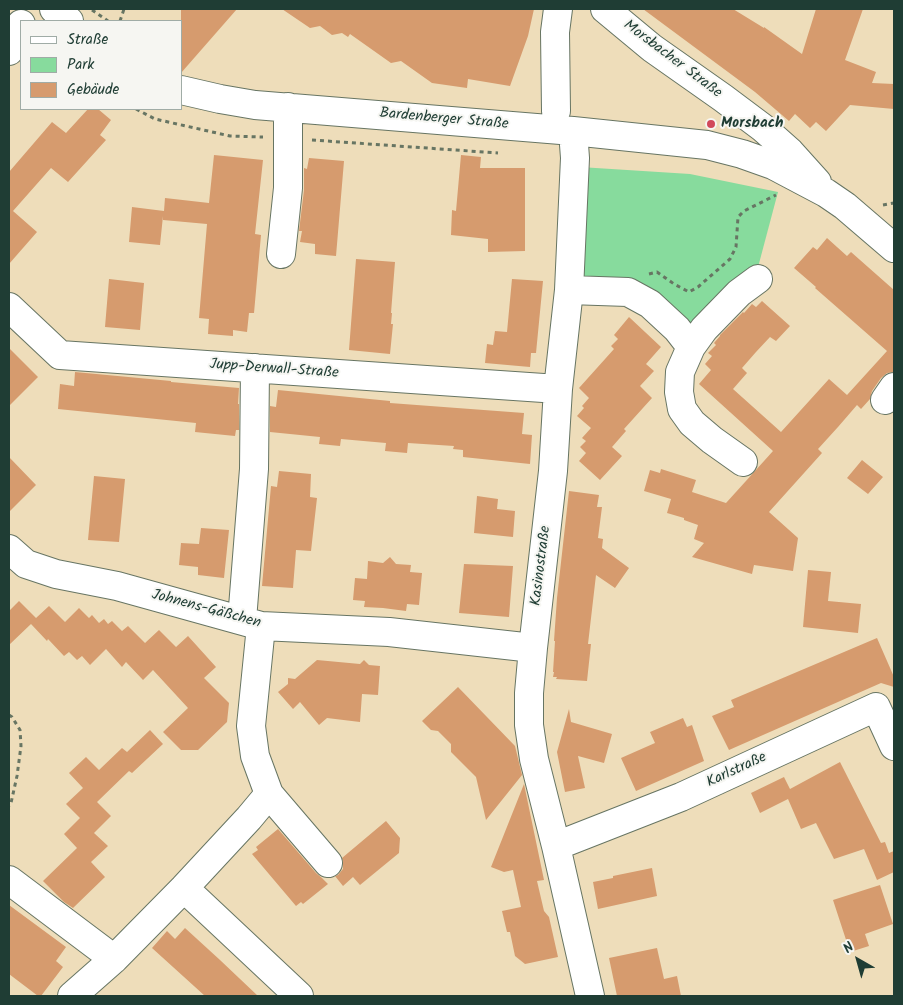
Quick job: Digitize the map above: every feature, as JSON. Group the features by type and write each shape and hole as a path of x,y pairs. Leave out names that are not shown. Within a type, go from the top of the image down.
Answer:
{"street":[{"path":"54,9 68,20"},
{"path":"558,9 555,32 565,121"},
{"name":"Morsbacher Straße","path":"605,9 652,48 763,128 790,152 826,193"},
{"path":"9,51 20,27"},
{"name":"Bardenberger Straße","path":"182,90 254,105 288,108 565,121 707,145"},
{"path":"281,254 288,188 288,108"},
{"name":"Kasinostraße","path":"565,121 575,158 569,290 558,388 553,471 532,648 529,725 534,759 590,996"},
{"name":"Morsbacher Straße","path":"707,145 742,154 773,166 826,193 845,206 894,248"},
{"path":"743,462 692,423 682,409 679,392 680,372 691,347 704,329 739,293 758,279"},
{"path":"569,290 628,292 650,304 676,329 691,347"},
{"name":"Jupp-Derwall-Straße","path":"9,307 60,355 558,388"},
{"path":"256,368 251,623 252,726 256,756 269,794 328,863"},
{"name":"Johnens-Gäßchen","path":"10,551 26,564 56,574 117,586 251,623 389,632 532,648"},
{"name":"Karlstraße","path":"556,846 681,797 876,707 894,746"},
{"path":"72,996 114,959 184,888 269,794"},
{"path":"9,880 114,959"},
{"path":"184,888 300,996"}],"path":[{"path":"91,9 107,20"},
{"path":"138,110 155,119 230,136 289,138 506,154"},
{"path":"628,292 648,274 657,272 689,292 698,287 730,259 736,247 738,217 744,211 777,195"},
{"path":"883,205 894,203"},
{"path":"9,715 20,730 21,746 17,776 9,806"}],"green space":[{"path":"580,167 690,174 778,192 757,271 690,332 575,280"}],"building":[{"path":"181,9 237,9 182,72"},
{"path":"282,9 534,9 528,36 510,86 468,79 467,88 432,83 401,61 391,63 350,34 348,37 342,33 332,35 320,26 310,28"},
{"path":"643,9 733,9 764,27 802,54 816,9 863,9 845,60 876,72 872,83 894,84 894,109 850,105 826,131 816,122 810,128 795,114 789,121 755,92"},
{"path":"87,110 99,110 111,120 100,135 106,140 68,182 51,168 13,211 37,232 9,264 9,172 52,122 66,133"},
{"path":"214,155 263,160 255,234 261,235 254,313 249,313 247,332 233,330 233,336 208,334 209,319 199,318 207,224 163,220 163,216 160,245 129,242 132,207 164,211 165,198 209,203"},
{"path":"461,155 481,157 480,168 525,168 525,251 488,252 488,239 451,235 452,210 456,211"},
{"path":"309,158 344,161 336,256 315,254 315,244 300,242 302,231 299,231 304,190 304,168 307,169"},
{"path":"827,238 847,256 851,252 894,290 894,372 887,373 881,378 872,391 870,399 861,409 857,405 818,449 822,453 769,512 798,538 793,571 754,565 752,574 692,557 704,543 694,539 698,525 667,513 671,499 644,491 650,470 660,473 661,469 696,480 692,492 726,503 773,451 699,384 711,370 705,364 712,356 708,353 716,345 714,343 720,335 752,304 756,307 762,301 790,326 776,341 770,337 756,352 742,368 747,373 733,389 781,432 829,379 847,395 887,351 794,268 813,247 817,250"},
{"path":"356,259 395,262 390,354 349,350"},
{"path":"109,279 144,283 140,330 105,327"},
{"path":"512,279 543,281 536,353 531,353 530,367 485,363 487,344 493,345 495,331 507,332"},
{"path":"629,317 661,347 646,364 654,371 640,386 652,398 624,429 626,431 612,447 622,456 600,480 579,461 586,453 580,447 586,441 582,438 591,428 577,416 589,398 579,388 614,349 611,346 618,339 614,335"},
{"path":"9,348 38,377 9,406"},
{"path":"75,372 239,388 239,430 236,430 235,436 195,432 196,423 58,409 60,384 74,386"},
{"path":"278,390 390,401 390,403 524,413 522,434 532,435 530,464 463,457 463,450 453,449 454,446 408,443 407,453 385,451 386,443 341,439 340,446 319,444 320,437 270,432 270,406 276,407"},
{"path":"9,457 36,485 9,512"},
{"path":"862,460 883,477 868,494 847,478"},
{"path":"279,471 311,474 310,497 317,498 311,551 296,550 293,588 262,586 271,486 277,487"},
{"path":"94,476 125,479 119,542 88,540"},
{"path":"569,491 599,495 597,507 602,507 598,538 603,539 602,548 629,568 615,588 596,575 588,644 591,644 587,681 556,679 557,677 553,677 557,598"},
{"path":"477,496 498,499 497,509 515,511 513,537 474,533"},
{"path":"201,528 229,530 224,578 198,575 198,567 179,565 181,543 199,544"},
{"path":"390,557 396,564 411,565 410,572 422,573 419,605 407,604 406,611 364,607 365,601 353,600 355,578 367,579 368,561 383,563"},
{"path":"464,564 513,566 509,617 459,613"},
{"path":"808,570 831,572 828,601 861,604 858,633 803,627"},
{"path":"19,601 36,618 49,606 65,622 79,608 89,618 92,615 99,623 104,619 108,624 112,621 122,631 128,626 145,643 159,630 176,647 188,636 216,667 204,678 229,703 227,722 198,750 181,750 163,732 188,708 153,670 143,680 126,662 122,667 106,649 90,665 82,656 77,660 69,652 64,656 31,624 9,645 9,611"},
{"path":"877,638 894,677 894,687 881,683 729,750 712,716 734,707 731,700"},
{"path":"317,660 360,664 364,660 369,665 380,666 378,695 362,694 360,722 327,718 319,725 300,702 293,709 278,692 288,684 288,678 295,679"},
{"path":"458,687 515,746 522,775 486,820 476,777 451,752 451,744 438,731 431,730 422,721"},
{"path":"569,709 571,722 612,734 604,763 578,756 585,788 565,792 557,752"},
{"path":"683,718 687,727 692,725 704,761 636,791 621,758 655,743 650,732"},
{"path":"150,730 163,744 132,773 129,771 97,802 111,816 94,833 108,846 91,862 105,877 73,908 64,902 43,881 77,848 64,834 80,818 66,804 83,788 69,773 86,757 99,770 122,748 127,752"},
{"path":"840,762 881,843 885,842 889,853 894,851 894,872 877,880 864,849 834,859 816,823 801,829 788,799 760,813 751,793 784,777 790,789"},
{"path":"524,784 544,880 537,881 544,911 549,917 558,957 525,964 515,956 510,932 507,932 502,911 521,907 513,870 504,872 491,867"},
{"path":"386,821 400,838 399,853 360,885 353,877 343,886 335,876 343,869 342,858"},
{"path":"278,829 328,884 303,904 301,902 296,906 252,854 258,850 256,847"},
{"path":"652,868 657,896 598,909 593,882"},
{"path":"880,885 893,924 865,934 869,946 850,952 833,900"},
{"path":"9,905 66,947 56,961 63,967 41,996 38,996 9,974"},
{"path":"185,928 258,996 205,996 152,948 167,931 175,939"},
{"path":"657,948 664,979 677,976 681,996 617,996 609,958"}],"place":[{"name":"Morsbach","path":"711,124"}]}
